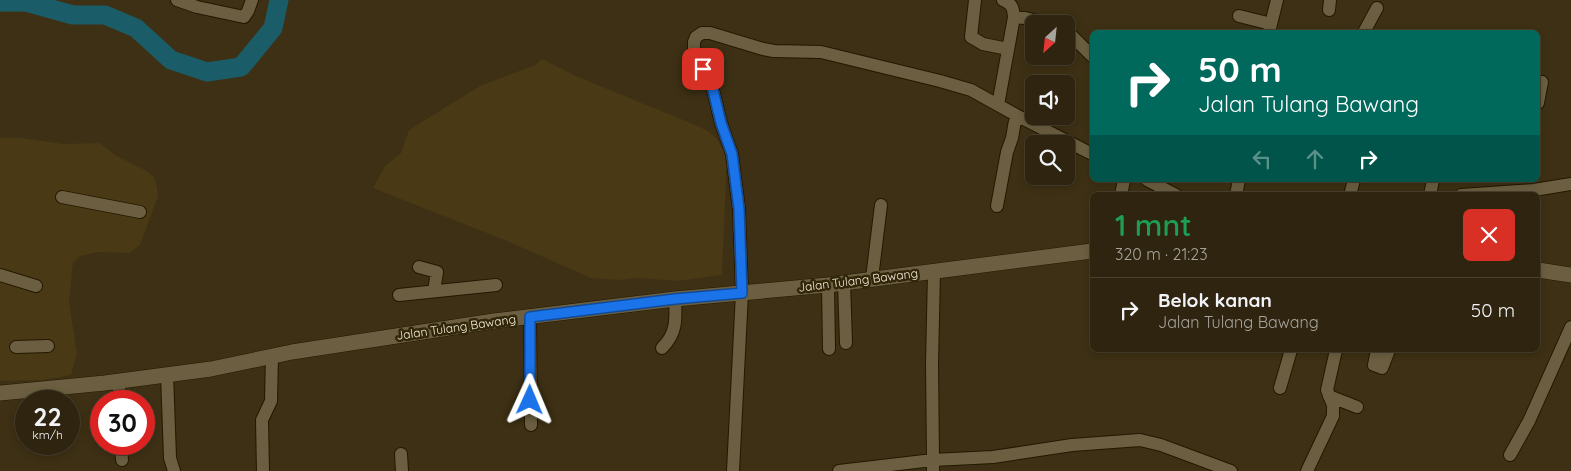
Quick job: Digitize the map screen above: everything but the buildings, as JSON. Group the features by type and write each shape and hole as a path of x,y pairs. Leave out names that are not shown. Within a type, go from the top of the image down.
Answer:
{"street":[{"path":"177,0 199,4 244,17 252,0"},
{"path":"976,0 971,37 983,44 1008,49"},
{"path":"998,106 1014,18 1013,8 1010,3 1003,0"},
{"path":"1239,16 1270,28 1277,0"},
{"path":"1365,30 1376,8"},
{"path":"1014,18 1025,18"},
{"path":"733,471 742,293 739,209 732,154 721,123 712,86 694,52 696,37 702,33 710,33 774,51 821,52 971,90 998,106 1090,153"},
{"path":"1075,39 1090,54"},
{"path":"1540,92 1542,82"},
{"path":"997,206 1016,114"},
{"path":"1483,192 1534,185 1571,184"},
{"path":"1153,187 1167,192"},
{"path":"62,197 140,212"},
{"path":"872,278 881,205"},
{"name":"Jalan Tulang Bawang","path":"0,393 119,382 211,369 272,356 366,340 494,321 675,299 828,285 1090,250"},
{"path":"419,266 437,272 434,291"},
{"path":"1540,270 1571,275"},
{"path":"933,466 932,363 934,272"},
{"path":"0,276 36,286"},
{"path":"844,282 846,343"},
{"path":"399,294 496,285"},
{"path":"828,285 829,349"},
{"path":"662,348 673,334 676,315 675,299"},
{"path":"530,317 531,425"},
{"path":"1510,455 1529,422 1571,327"},
{"path":"16,347 48,346"},
{"path":"1280,388 1290,352"},
{"path":"1307,471 1333,416 1333,405 1327,390 1336,352"},
{"path":"1377,352 1374,366 1381,368 1388,352"},
{"path":"263,471 262,420 271,401 272,356"},
{"path":"167,374 170,458 174,471"},
{"path":"119,382 119,390"},
{"path":"1328,396 1357,407"},
{"path":"839,471 933,466 1072,445 1140,440 1161,445 1231,471"},
{"path":"401,454 402,471"},
{"path":"122,455 122,460"}],"shaded area":[{"path":"542,59 578,77 693,124 708,131 716,138 727,155 722,275 678,281 638,278 620,280 591,278 507,241 373,188 385,166 401,153 409,130 480,86 535,65"},
{"path":"0,138 21,138 63,144 100,143 115,155 145,170 154,177 157,187 158,196 140,245 130,253 99,252 80,256 73,262 69,302 77,354 71,375 42,380 0,381"}],"waterway":[{"path":"0,2 26,2 73,15 105,15 136,28 171,60 207,72 241,67 273,28 279,0"}],"route":[{"path":"530,400 530,317 675,299 742,293 739,209 732,154 721,123 712,86 703,69"}]}
